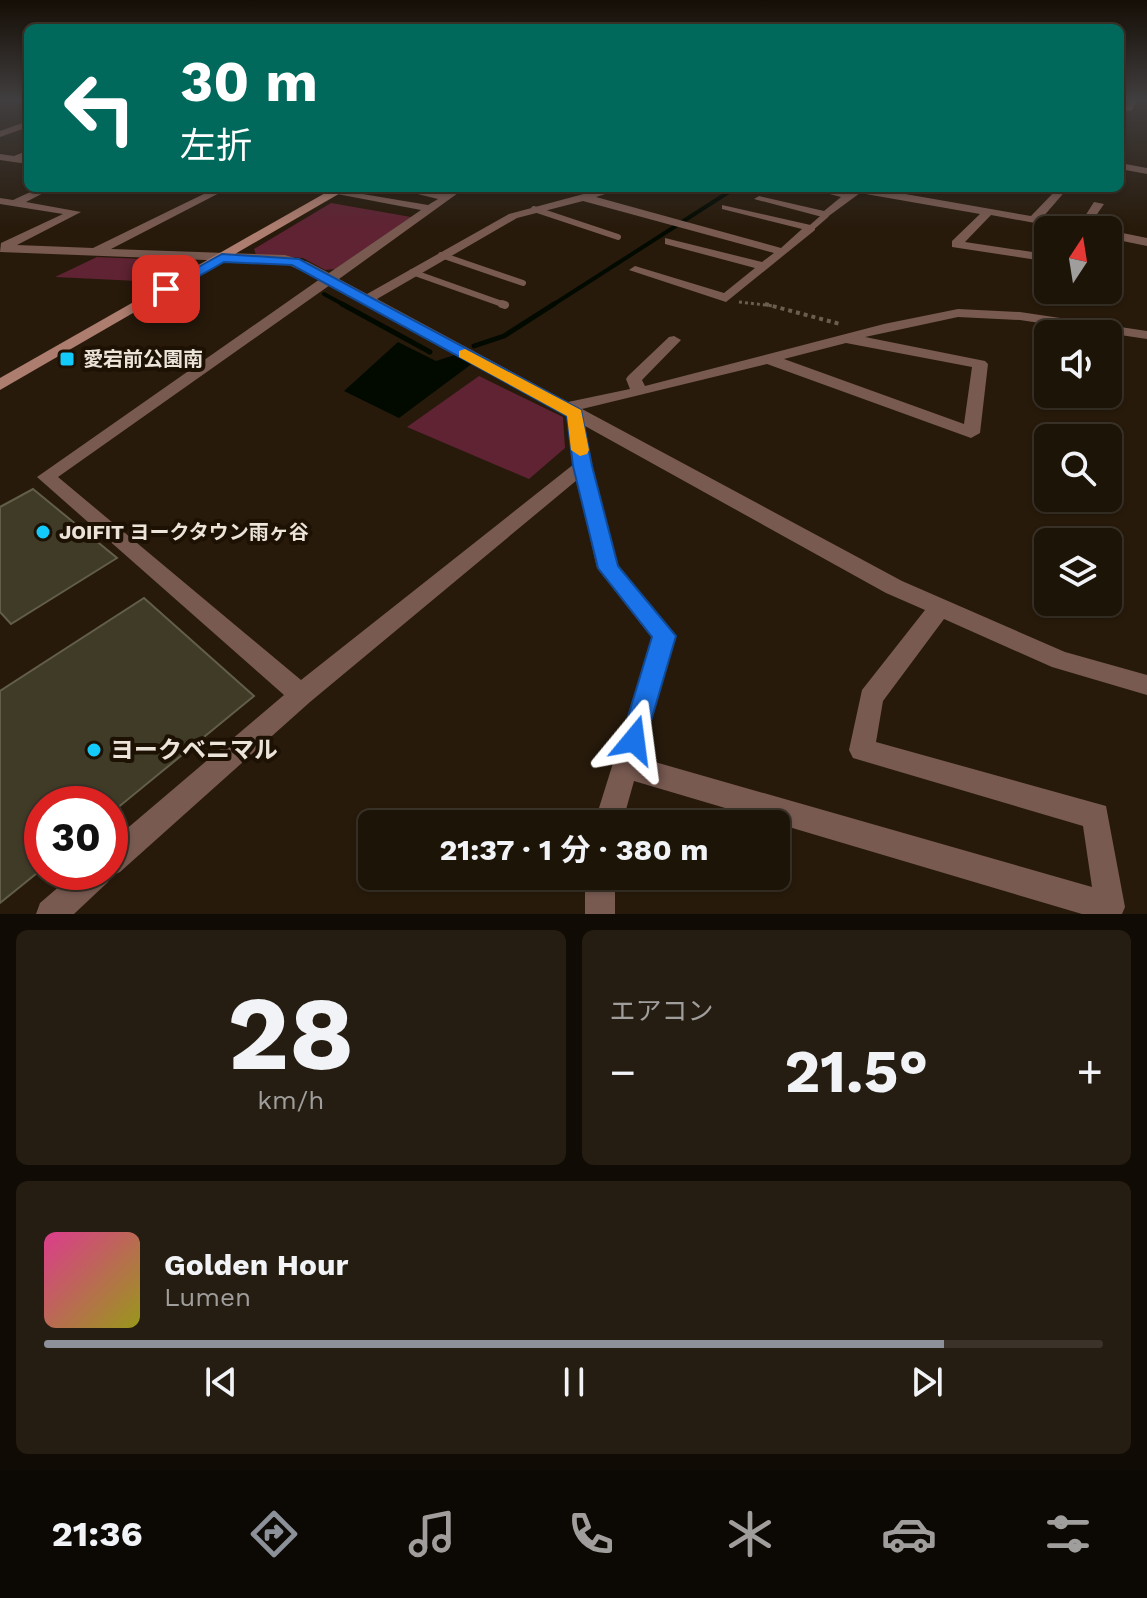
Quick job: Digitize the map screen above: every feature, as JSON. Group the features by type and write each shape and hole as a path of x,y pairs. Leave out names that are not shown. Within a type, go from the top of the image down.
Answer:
{"street":[{"path":"0,157 24,160"},
{"path":"1124,167 1147,171"},
{"path":"14,203 39,192"},
{"path":"94,252 216,192"},
{"path":"0,385 337,192"},
{"path":"350,192 431,209"},
{"path":"420,192 447,197"},
{"path":"301,695 46,477 454,192"},
{"path":"365,300 479,232 583,193 605,192"},
{"path":"759,199 826,215 854,192"},
{"path":"862,192 1034,219"},
{"path":"1037,216 1060,192"},
{"path":"583,193 783,252"},
{"path":"0,201 75,212 0,248"},
{"path":"1090,216 1098,204"},
{"path":"726,207 811,228"},
{"path":"989,211 956,244 1034,256"},
{"path":"635,270 726,298 811,228"},
{"path":"1122,237 1147,242"},
{"path":"669,241 765,267"},
{"path":"0,248 285,259 304,265 894,587 1060,660 1147,685"},
{"path":"569,411 845,338 958,313 1036,318 1147,335"},
{"path":"768,359 971,433 980,364 845,338"},
{"path":"639,391 634,379 674,340"},
{"path":"569,411 608,568 664,636 612,810"},
{"path":"128,846 301,695 583,466"},
{"path":"626,766 1110,907 1096,816 862,750 871,698 940,607"},
{"path":"52,914 78,890"},
{"path":"600,890 600,914"}],"lane":[{"path":"13,159 24,155"},
{"path":"534,209 618,237"},
{"path":"811,228 826,215"},
{"path":"441,255 523,283"},
{"path":"412,272 505,305"}],"path":[{"path":"726,298 767,304 869,332"}],"shaded area":[{"path":"331,203 411,217 336,269 325,270 303,258 256,255 254,249"},
{"path":"97,257 187,261 189,265 158,282 55,277"},
{"path":"398,342 436,361 458,354 473,363 399,418 344,391"},
{"path":"479,376 563,417 565,448 529,479 407,427"}],"building":[{"name":"JOIFIT ヨークタウン雨ヶ谷","path":"33,489 117,558 11,624 0,612 0,507"},
{"name":"ヨークベニマル","path":"144,598 254,696 128,799 128,786 24,786 24,884 0,903 0,691"}],"waterway":[{"path":"551,306 729,192"},
{"path":"324,294 346,306"},
{"path":"342,304 430,352"},
{"path":"474,346 504,336 554,304"}],"slow traffic":[{"path":"465,354 575,414 580,450"}],"place":[{"name":"愛宕前公園南","path":"67,359"},
{"name":"JOIFIT ヨークタウン雨ヶ谷","path":"43,532"},
{"name":"ヨークベニマル","path":"94,750"}],"route":[{"path":"166,289 222,258 295,261 575,414 583,466 608,568 664,636 634,740"}]}
